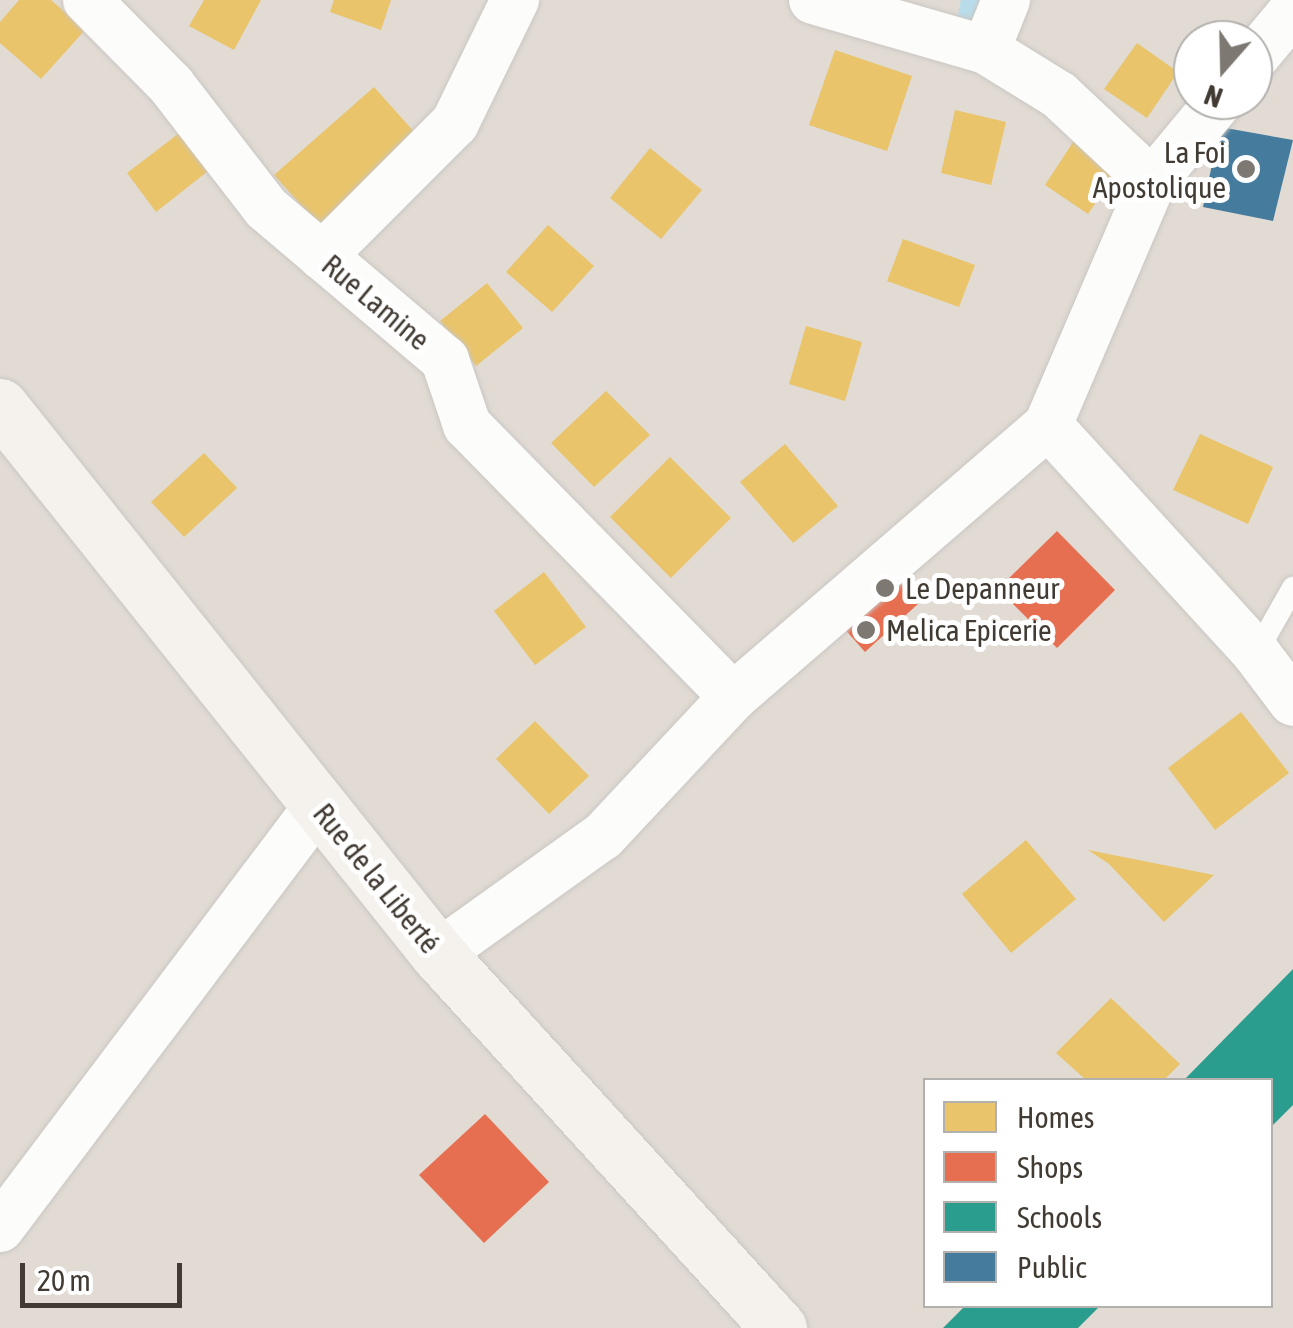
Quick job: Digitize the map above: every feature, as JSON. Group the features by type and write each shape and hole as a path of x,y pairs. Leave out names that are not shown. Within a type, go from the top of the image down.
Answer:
{"street":[{"name":"Rue Lamine","path":"87,0 171,85 266,208 445,360 467,425 734,697"},
{"path":"322,256 455,123 514,0"},
{"path":"813,0 986,50 1059,95 1152,182"},
{"path":"986,50 1006,0"},
{"path":"1273,35 1293,10"},
{"path":"438,954 602,836 734,697 1048,425 1152,182 1203,120"},
{"name":"Rue de la Liberté","path":"0,406 132,566 438,954 779,1328"},
{"path":"1048,425 1256,654 1293,702"},
{"path":"0,1228 318,806"}],"lane":[{"path":"1256,654 1293,588"}],"shaded area":[{"path":"0,0 1293,0 1293,1328 0,1328"}],"building: Homes":[{"path":"19,0 51,0 85,30 41,79 0,43 0,22"},
{"path":"204,0 261,0 234,50 189,26"},
{"path":"334,0 391,0 381,30 330,12"},
{"path":"1137,43 1173,68 1173,79 1147,118 1104,89"},
{"path":"835,50 912,76 887,151 809,125"},
{"path":"374,87 425,144 324,231 274,175"},
{"path":"955,110 1006,122 991,185 941,173"},
{"path":"182,131 212,168 156,212 127,173"},
{"path":"1075,139 1119,168 1088,214 1045,185"},
{"path":"650,148 702,190 661,239 610,198"},
{"path":"548,225 594,266 552,312 506,272"},
{"path":"903,239 975,265 959,307 887,281"},
{"path":"487,283 523,328 476,366 440,321"},
{"path":"806,326 862,342 845,401 789,384"},
{"path":"606,391 650,435 594,487 551,443"},
{"path":"1200,434 1273,467 1248,524 1173,490"},
{"path":"785,444 838,506 793,543 740,482"},
{"path":"204,453 237,488 184,537 151,502"},
{"path":"670,457 731,518 671,578 610,517"},
{"path":"544,572 586,627 535,665 494,611"},
{"path":"1241,712 1289,773 1215,830 1168,768"},
{"path":"535,721 589,776 549,814 496,759"},
{"path":"1026,840 1076,899 1011,953 962,894"},
{"path":"1088,850 1214,875 1164,922 1109,864"},
{"path":"1111,998 1180,1064 1166,1078 1084,1078 1056,1053"}],"building: Shops":[{"path":"1057,531 1115,590 1057,648 998,589"},
{"path":"888,568 918,604 865,652 834,617"},
{"path":"485,1114 549,1182 484,1243 419,1175"}],"building: Schools":[{"path":"1293,969 1293,1105 1273,1125 1273,1078 1186,1078"},
{"path":"963,1308 1098,1308 1078,1328 943,1328"}],"building: Public":[{"path":"1220,127 1293,140 1273,221 1203,207"}],"waterway":[{"path":"970,0 966,21 977,41"}],"place":[{"name":"La Foi Apostolique","path":"1246,169"},
{"name":"Le Depanneur","path":"885,588"},
{"name":"Melica Epicerie","path":"866,630"}]}
